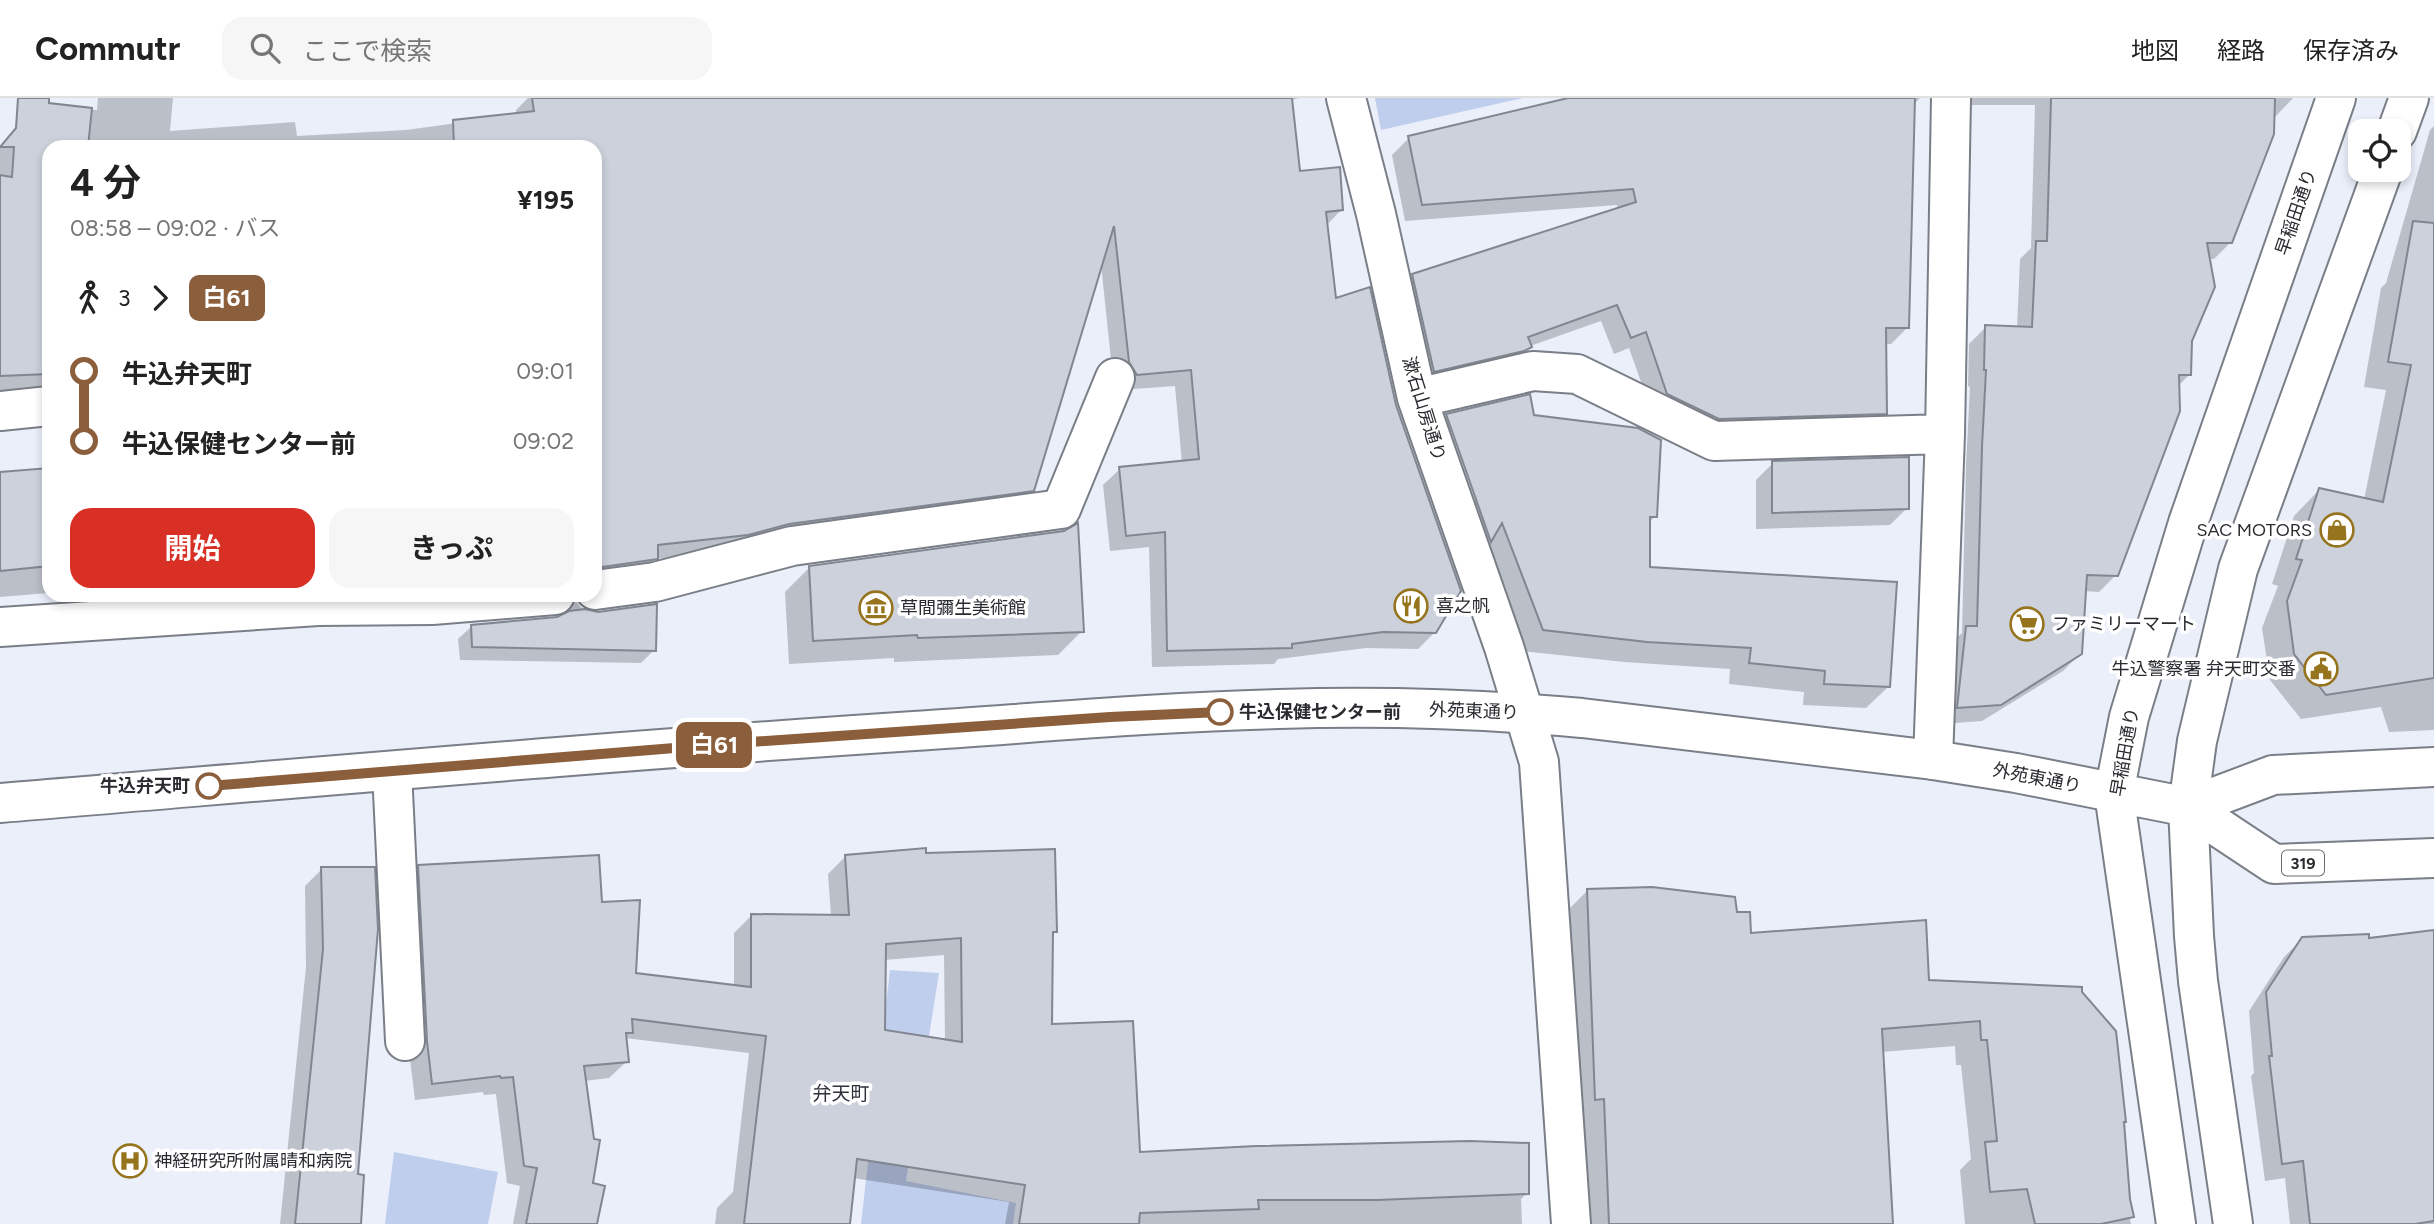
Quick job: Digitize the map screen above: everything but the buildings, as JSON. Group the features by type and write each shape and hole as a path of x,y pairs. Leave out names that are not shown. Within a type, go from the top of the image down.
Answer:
{"main road":[{"name":"漱石山房通り","path":"1346,98 1376,214 1417,398 1525,713 1539,762 1571,1224"},
{"path":"1933,760 1945,434 1951,98"},
{"name":"早稲田通り","path":"2176,1224 2114,793 2129,717 2188,523 2336,98"},
{"path":"2401,119 2409,98"},
{"path":"2233,1224 2197,981 2189,807 2197,741 2238,569 2379,182"},
{"path":"1417,398 1533,371 1577,374 1714,441 1945,434"},
{"path":"602,589 655,582 792,547 1061,509 1115,377"},
{"path":"0,411 42,407"},
{"path":"0,627 318,607 467,602"},
{"name":"外苑東通り","path":"0,803 736,743 1123,716 1281,709 1425,709 1525,713 1933,760 2016,773 2189,807 2274,864 2434,858"},
{"path":"2189,807 2273,775 2434,767"},
{"path":"392,771 405,1041"}],"shaded area":[{"path":"1375,98 1523,98 1381,130"},
{"path":"890,970 939,973 906,1181 1016,1203 1013,1224 861,1224"},
{"path":"394,1152 498,1172 488,1224 385,1224"}],"bus line":[{"name":"白61","path":"209,786 736,743 1220,712"}],"place":[{"name":"SAC MOTORS","path":"2337,530"},
{"name":"喜之帆","path":"1411,606"},
{"name":"草間彌生美術館","path":"876,608"},
{"name":"ファミリーマート","path":"2027,624"},
{"name":"牛込警察署 弁天町交番","path":"2321,669"},
{"name":"牛込保健センター前","path":"1220,712"},
{"name":"牛込弁天町","path":"209,786"},
{"name":"神経研究所附属晴和病院","path":"130,1161"}],"district":[{"name":"弁天町","path":"841,1093"}]}
